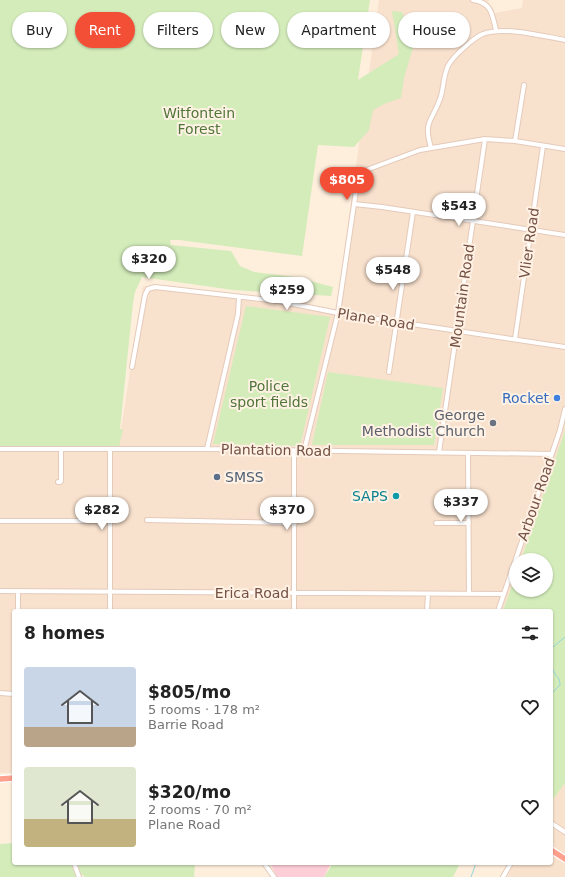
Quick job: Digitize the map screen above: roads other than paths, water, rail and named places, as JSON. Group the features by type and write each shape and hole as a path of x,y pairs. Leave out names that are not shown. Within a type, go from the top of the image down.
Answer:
{"highway":[{"path":"0,779 12,778"},
{"path":"553,851 565,859"}],"street":[{"path":"473,0 487,5 490,9 496,30"},
{"path":"431,148 427,133 428,126 430,118 440,100 446,70 450,62 460,51 476,37 496,30 504,30 565,40"},
{"path":"515,141 524,85"},
{"path":"304,451 338,313 358,179 361,173 411,153 485,139 515,141 565,149"},
{"name":"Mountain Road","path":"439,452 485,139"},
{"name":"Vlier Road","path":"515,339 543,146"},
{"path":"354,204 565,235"},
{"path":"389,372 412,212"},
{"name":"Plane Road","path":"132,367 145,295 148,289 152,287 298,305 338,313 565,347"},
{"path":"207,450 238,314 239,298"},
{"name":"Arbour Road","path":"499,609 552,454 565,409"},
{"name":"Plantation Road","path":"0,449 552,454"},
{"path":"58,482 61,481 61,450"},
{"path":"110,450 110,609"},
{"path":"294,451 294,609"},
{"path":"468,453 469,594"},
{"path":"147,520 295,523"},
{"path":"0,521 110,521"},
{"path":"436,523 469,523"},
{"name":"Erica Road","path":"0,591 504,594"},
{"path":"18,591 18,609"},
{"path":"428,594 428,609"},
{"path":"0,693 12,694"},
{"path":"553,824 565,832"},
{"path":"75,865 79,877"},
{"path":"265,865 274,877"},
{"path":"503,877 510,865"}],"waterway":[{"path":"553,647 565,637"},
{"path":"553,669 560,685 553,692"},
{"path":"471,877 475,865"}],"place":[{"name":"Rocket","path":"557,398"},
{"name":"George Methodist Church","path":"493,423"},
{"name":"SMSS","path":"217,477"},
{"name":"SAPS","path":"396,496"}],"park label":[{"name":"Witfontein Forest","path":"199,122"},
{"name":"Police sport fields","path":"269,394"}]}
